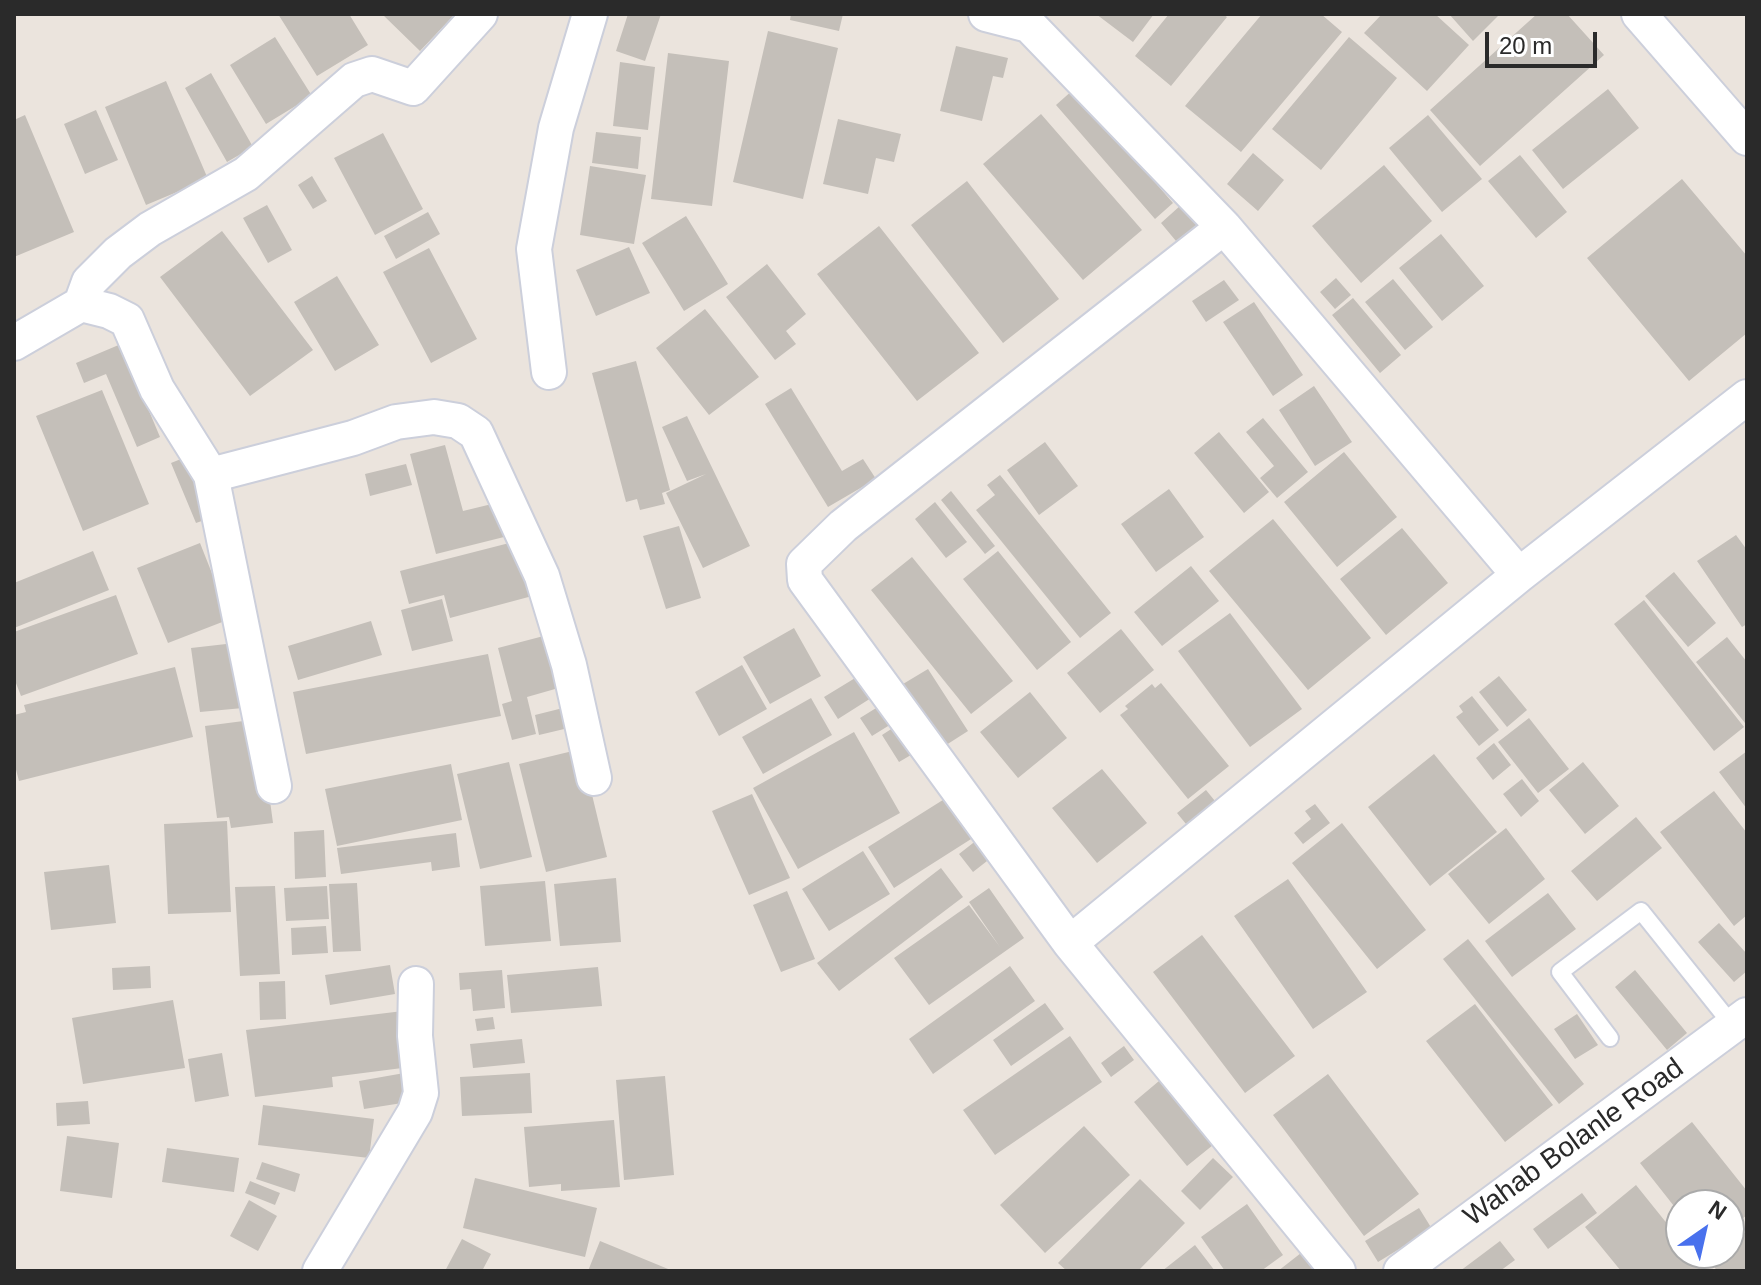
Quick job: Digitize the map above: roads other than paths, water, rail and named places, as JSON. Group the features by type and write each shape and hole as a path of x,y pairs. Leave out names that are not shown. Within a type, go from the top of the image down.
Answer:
{"street":[{"path":"14,343 81,304 89,282 118,253 150,229 246,174 354,80 372,74 413,88 480,14"},
{"path":"549,372 534,249 556,128 590,14"},
{"path":"986,14 1029,25 1224,227 1519,575"},
{"path":"1639,14 1747,138"},
{"path":"1224,227 843,526 804,564 805,580 1070,943 1338,1271"},
{"path":"81,304 109,311 127,320 157,389 211,475 274,786"},
{"path":"1070,943 1519,575 1747,397"},
{"path":"211,475 353,438 396,422 434,417 458,421 476,433 542,576 569,665 594,778"},
{"path":"320,1271 415,1112 421,1093 415,1036 416,984"},
{"name":"Wahab Bolanle Road","path":"1401,1271 1740,1021"}],"lane":[{"path":"1610,1038 1560,972 1641,911 1740,1021"}]}
